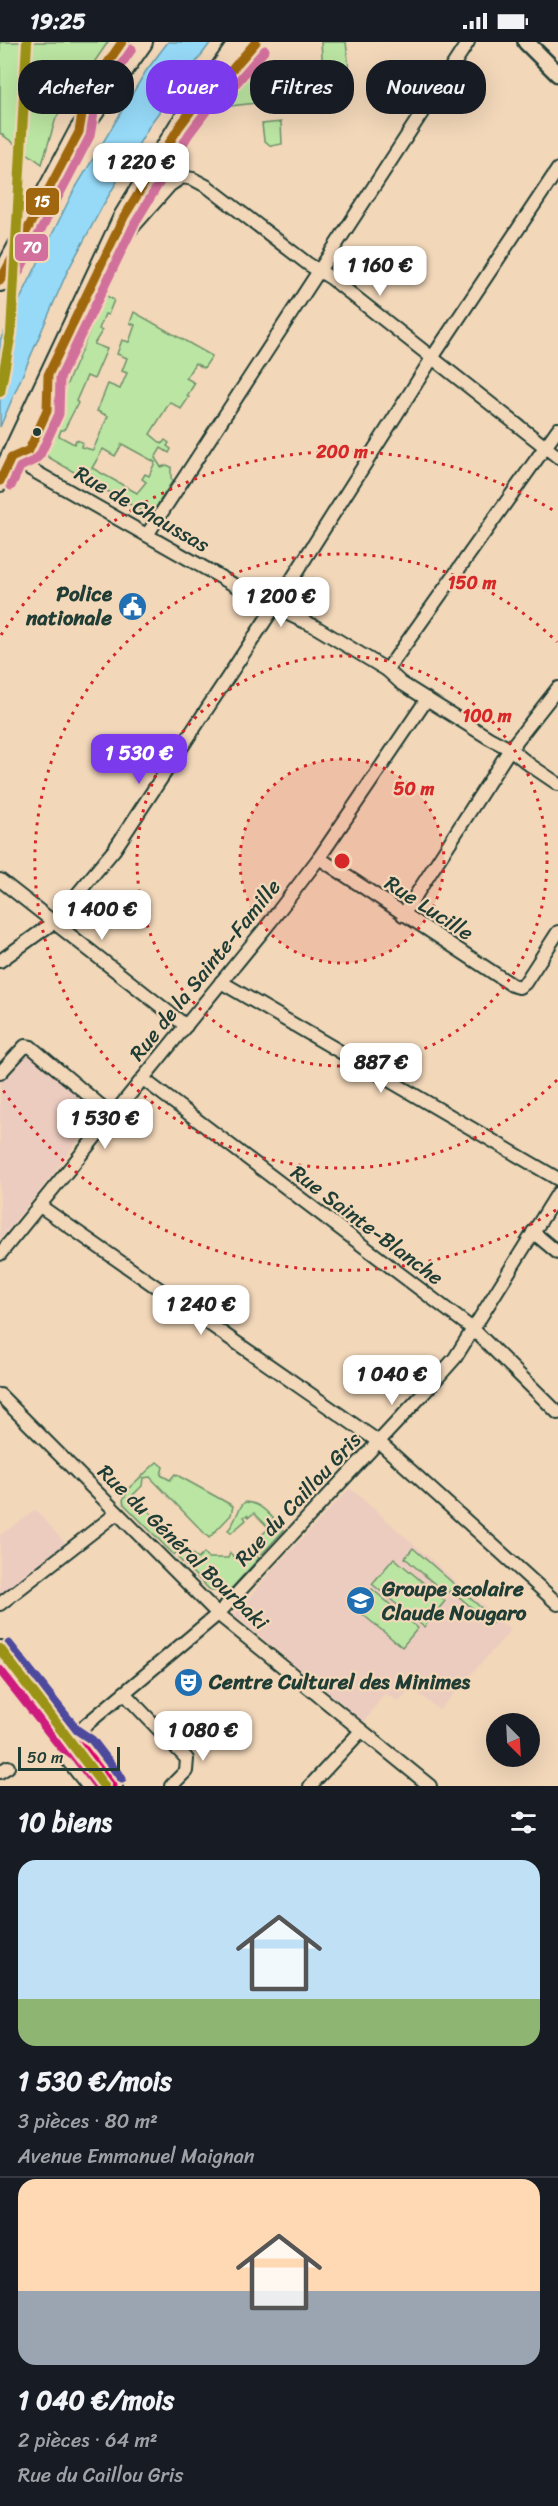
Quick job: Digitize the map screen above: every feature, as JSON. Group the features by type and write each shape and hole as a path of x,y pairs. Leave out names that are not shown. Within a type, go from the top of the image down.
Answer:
{"main road":[{"path":"0,281 79,132 142,42"},
{"path":"0,481 124,217 179,127 240,42"},
{"path":"0,1651 69,1739 83,1748 112,1786"},
{"path":"69,1739 71,1758 93,1786"}],"street":[{"path":"147,535 468,42"},
{"path":"526,42 558,74"},
{"path":"179,127 176,152 182,177"},
{"path":"0,961 54,922 114,850 432,358 558,170"},
{"path":"102,264 170,185 182,177 193,179 208,187 319,271 558,457"},
{"path":"387,670 558,429"},
{"name":"Rue de Chaussas","path":"11,458 273,607 314,626 387,670 401,683 510,749 558,784"},
{"path":"403,915 510,749 558,688"},
{"name":"Rue de la Sainte-Famille","path":"0,1254 186,1026 319,858 427,699"},
{"name":"Rue Lucille","path":"319,858 512,985 519,987 525,983 558,932"},
{"path":"0,880 186,1026"},
{"path":"221,982 558,1179"},
{"path":"0,1073 20,1051 26,1046 31,1047 113,1116"},
{"name":"Rue Sainte-Blanche","path":"143,1079 474,1330 558,1413"},
{"name":"Rue du Caillou Gris","path":"69,1739 218,1614 455,1358 558,1193"},
{"path":"40,1206 379,1442 558,1604"},
{"path":"533,1232 558,1253"},
{"name":"Rue du Général Bourbaki","path":"0,1395 218,1614 430,1786"},
{"path":"0,1604 117,1513"},
{"path":"124,1693 187,1759 186,1771 171,1786"},
{"path":"310,1786 361,1731"}],"shaded area":[{"path":"26,1051 95,1111 91,1122 50,1178 0,1239 0,1080"},
{"name":"Groupe scolaire Claude Nougaro","path":"350,1488 511,1630 439,1710 411,1687 399,1702 385,1693 364,1722 234,1615 272,1570"},
{"path":"36,1510 66,1544 0,1595 0,1535"}],"green space":[{"path":"0,42 108,42 96,60 18,60 18,114 59,114 42,164 0,133"},
{"path":"321,42 346,42 348,60 322,60"},
{"path":"250,69 250,104 238,105 238,84"},
{"path":"281,122 282,144 271,146 264,140 262,124"},
{"path":"105,295 114,300 108,315 105,314 99,329 102,331 94,344 107,349 94,379 87,376 76,401 78,403 59,436 74,444 76,440 82,442 81,447 93,450 108,416 97,411 108,384 120,389 127,373 122,371 127,358 117,354 122,340 129,342 135,325 130,323 134,312 212,356 204,368 195,363 186,378 195,383 187,396 189,397 181,409 170,402 150,434 162,444 165,440 171,449 169,453 161,448 155,458 161,467 167,465 171,467 171,479 173,480 155,509 143,512 48,457 42,442","holes":["122,444 155,462 149,476 145,474 142,479 146,482 137,493 92,468 103,449 115,456"]},
{"path":"157,1462 163,1467 161,1475 170,1480 175,1474 233,1506 231,1515 209,1538 150,1477 143,1478 142,1486 133,1495 179,1542 177,1546 179,1549 174,1555 124,1504 123,1500 130,1487"},
{"path":"245,1502 262,1508 284,1530 261,1555 251,1545 269,1528 254,1513 249,1517 247,1515 244,1517 246,1520 231,1533 228,1530"},
{"path":"186,1548 198,1559 204,1553 208,1558 228,1558 230,1553 237,1559 248,1548 259,1558 229,1591 211,1591 178,1558"},
{"path":"413,1548 495,1620 491,1624 451,1590 446,1594 405,1558"},
{"path":"394,1558 445,1601 424,1627 372,1584"},
{"path":"372,1589 418,1628 402,1647 356,1609"}],"water":[{"path":"168,42 211,42 198,60 154,60"},
{"path":"146,71 146,114 158,114 102,207 67,272 0,427 0,340 73,192 120,114 134,114 134,91"}],"transit line":[{"path":"0,392 11,333 27,42"},
{"name":"15","path":"0,281 79,132 85,96 122,42"},
{"name":"15","path":"0,481 11,458 29,450 47,411 48,375 124,217 179,127 199,100 210,95 256,42"},
{"name":"70","path":"11,287 90,136 96,101 132,49"},
{"name":"70","path":"11,486 20,467 40,455 59,414 60,378 135,223 189,134 207,110 218,104 265,50"},
{"path":"9,1644 77,1730 92,1740 122,1779"},
{"path":"0,1649 104,1786"},
{"path":"0,1651 69,1739 83,1748 112,1786"},
{"path":"0,1670 60,1746 75,1757 97,1786"}],"place":[{"name":"Police nationale","path":"133,606"},
{"name":"Groupe scolaire Claude Nougaro","path":"361,1601"},
{"name":"Centre Culturel des Minimes","path":"188,1682"}]}
